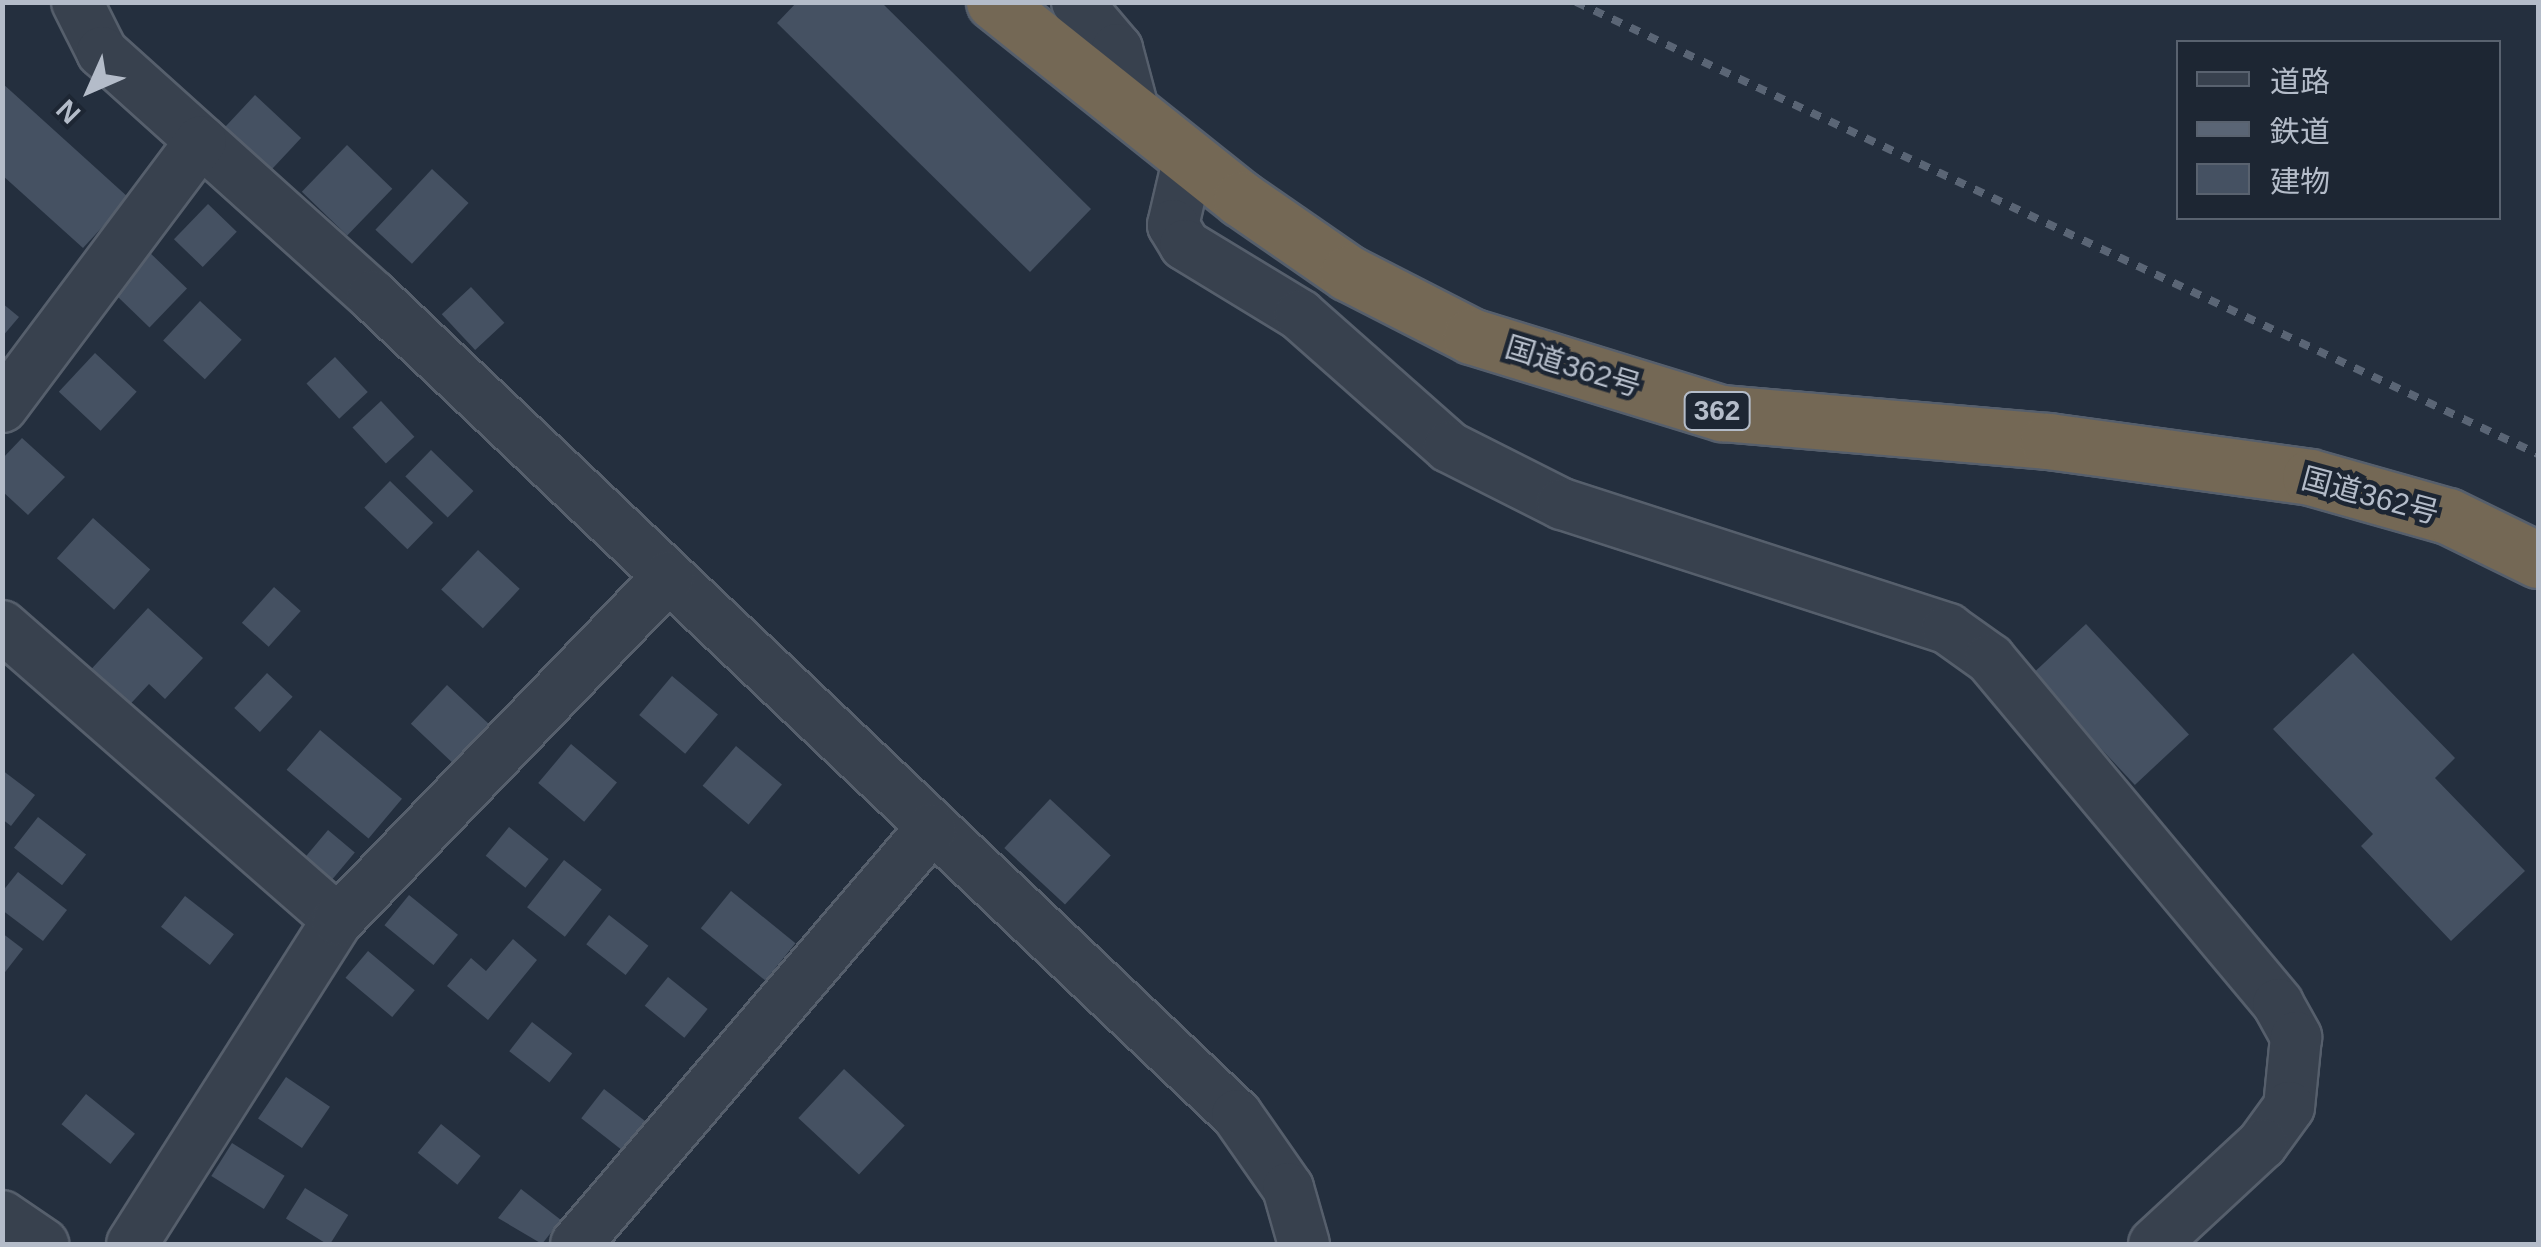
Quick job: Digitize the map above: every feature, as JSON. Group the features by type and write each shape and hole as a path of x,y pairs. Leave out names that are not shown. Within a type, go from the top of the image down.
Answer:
{"highway":[{"name":"国道362号","path":"994,2 1189,157 1348,274 1470,336 1722,413 2048,441 2310,477 2448,516 2538,560"}],"street":[{"path":"77,2 102,52 669,576 931,829 1237,1114 1288,1188 1304,1244"},
{"path":"1077,2 1118,49 1134,113"},
{"path":"2,407 201,141"},
{"path":"1189,157 1173,226 1184,245 1300,315 1449,447 1562,504 1948,630 1990,659 2278,1004 2296,1037 2289,1108 2262,1144 2154,1244"},
{"path":"132,1244 338,920 669,576"},
{"path":"5,633 338,920"},
{"path":"576,1244 931,829"},
{"path":"2,1216 43,1244"}],"building":[{"path":"797,2 881,2 1091,209 1030,272 777,23"},
{"path":"2,83 129,198 83,248 2,175"},
{"path":"255,95 301,138 268,174 222,131"},
{"path":"347,145 392,189 347,236 302,192"},
{"path":"432,169 469,203 412,264 375,230"},
{"path":"208,204 237,232 203,267 174,239"},
{"path":"146,249 187,289 149,327 108,288"},
{"path":"471,287 504,323 475,350 442,314"},
{"path":"200,301 242,340 205,379 163,340"},
{"path":"2,303 19,317 2,337"},
{"path":"95,353 137,392 101,431 59,392"},
{"path":"335,357 368,392 339,419 306,384"},
{"path":"381,401 414,437 386,463 352,428"},
{"path":"22,438 65,477 28,515 2,491 2,459"},
{"path":"431,450 473,491 448,518 405,477"},
{"path":"390,481 433,523 407,549 364,508"},
{"path":"93,518 150,570 114,610 57,558"},
{"path":"478,550 520,589 483,628 441,589"},
{"path":"274,587 301,611 269,647 242,623"},
{"path":"148,608 203,658 165,699 149,684 122,713 84,677"},
{"path":"2086,624 2189,734 2135,785 2032,674"},
{"path":"2353,653 2455,758 2435,778 2525,871 2451,941 2361,846 2373,834 2273,729"},
{"path":"267,673 293,697 260,732 234,708"},
{"path":"672,676 718,715 685,754 639,715"},
{"path":"447,685 489,724 453,763 411,724"},
{"path":"320,730 402,799 369,839 287,770"},
{"path":"571,744 617,783 584,822 538,783"},
{"path":"736,746 782,785 749,824 703,786"},
{"path":"2,770 35,795 11,826 2,819"},
{"path":"1050,799 1111,856 1065,905 1004,848"},
{"path":"38,817 86,855 62,885 14,848"},
{"path":"509,827 549,859 525,888 486,856"},
{"path":"328,830 355,852 324,889 297,867"},
{"path":"564,860 602,890 565,937 527,907"},
{"path":"18,872 67,910 43,941 2,910 2,892"},
{"path":"731,891 796,943 765,981 701,928"},
{"path":"409,895 458,935 433,965 384,925"},
{"path":"185,896 234,934 210,965 161,927"},
{"path":"609,915 648,946 626,975 586,944"},
{"path":"2,933 23,949 2,976"},
{"path":"513,939 537,960 488,1020 447,986 471,958 486,971"},
{"path":"368,951 415,990 392,1017 346,978"},
{"path":"668,977 708,1009 684,1038 645,1006"},
{"path":"532,1022 572,1053 549,1083 509,1051"},
{"path":"844,1069 905,1126 859,1175 798,1118"},
{"path":"286,1077 330,1107 302,1148 258,1118"},
{"path":"604,1089 645,1121 622,1150 581,1118"},
{"path":"86,1094 135,1134 110,1164 61,1124"},
{"path":"441,1124 481,1156 457,1185 418,1153"},
{"path":"232,1143 285,1176 264,1209 211,1176"},
{"path":"305,1188 348,1215 330,1244 286,1219"},
{"path":"521,1189 561,1220 542,1244 498,1218"}],"railway":[{"path":"1576,2 2538,454"}]}
